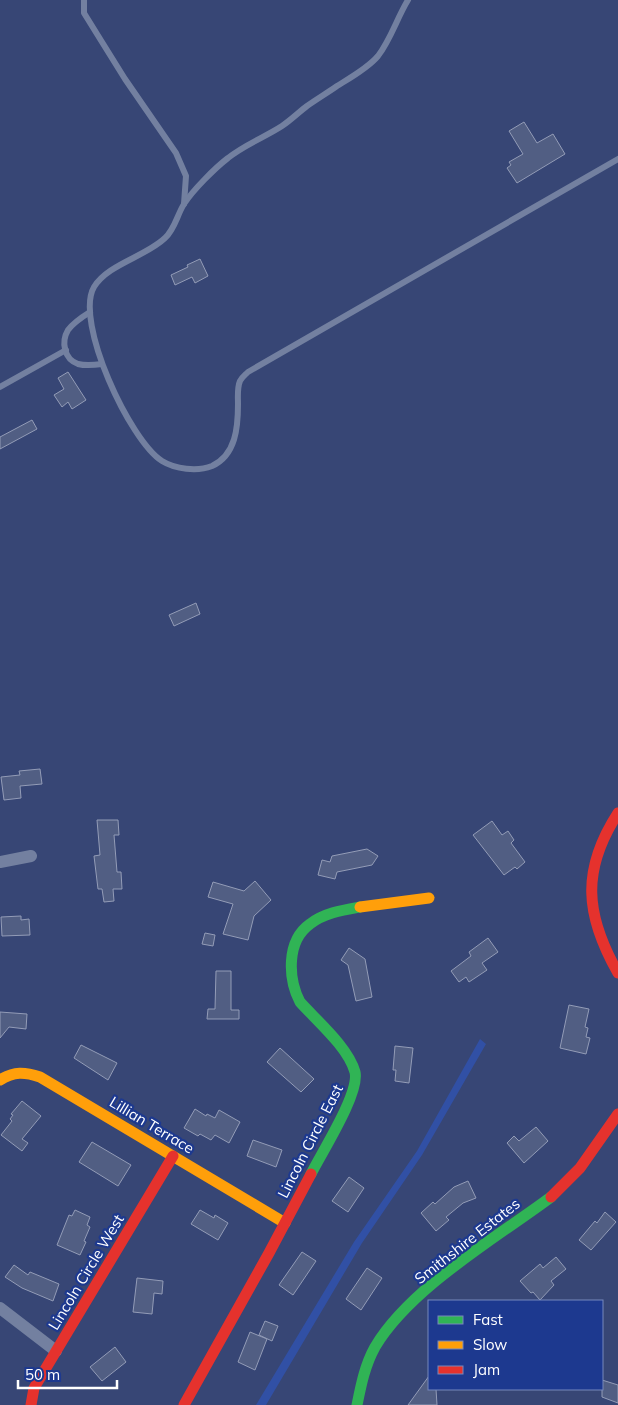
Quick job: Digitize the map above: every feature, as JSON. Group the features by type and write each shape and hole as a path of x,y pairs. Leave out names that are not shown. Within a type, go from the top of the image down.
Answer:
{"street":[{"path":"618,813 605,833 597,853 592,873 591,894 598,936 606,955 618,974"},
{"path":"0,862 31,856"},
{"name":"Lincoln Circle East","path":"184,1405 285,1223 352,1096 355,1080 353,1066 346,1054 296,995 290,965 296,943 309,924 328,914 429,898"},
{"name":"Lillian Terrace","path":"0,1080 17,1072 27,1072 40,1077 285,1223"},
{"name":"Smithshire Estates","path":"357,1405 360,1383 365,1367 378,1341 412,1304 446,1274 564,1185 598,1145 618,1114"},
{"name":"Lincoln Circle West","path":"32,1405 34,1388 173,1156"},
{"path":"0,1308 56,1351"}],"lane":[{"path":"84,0 84,12 125,79 176,153 186,176 184,204 176,224 166,237 152,249 108,272 101,279 93,290 90,312 102,364 122,408 144,444 162,460 179,468 196,469 212,466 227,454 235,438 239,386 242,377 248,372 618,159"},
{"path":"184,204 228,157 285,125 306,107 344,82 377,56 408,0"},
{"path":"90,312 79,319 69,330 64,338 66,350 71,360 78,364 102,364"},
{"path":"0,387 66,350"}],"shaded area":[{"path":"480,1039 486,1044 422,1155 362,1243 266,1405 256,1405 354,1242 417,1151"}],"building":[{"path":"524,122 537,143 553,134 565,154 517,183 507,168 511,165 509,162 523,154 509,131"},
{"path":"200,259 208,276 195,283 192,277 175,285 171,275"},
{"path":"68,372 86,400 72,409 68,402 62,407 54,395 64,389 58,378"},
{"path":"32,420 37,429 0,449 0,437"},
{"path":"196,603 200,614 174,626 169,615"},
{"path":"40,769 42,784 20,786 21,798 4,800 1,777 20,775 19,771"},
{"path":"97,820 118,820 119,835 114,835 117,872 121,872 122,889 113,889 114,901 104,902 102,889 98,889 94,856 100,855"},
{"path":"492,821 502,835 508,831 514,840 511,843 525,862 517,869 515,867 504,875 473,835"},
{"path":"367,849 378,856 372,865 337,872 335,879 318,875 322,860 330,862 332,856"},
{"path":"255,881 271,900 254,916 248,940 223,934 233,904 208,897 213,882 244,891"},
{"path":"21,916 21,920 29,919 30,935 2,936 1,917"},
{"path":"205,933 215,935 213,946 202,944"},
{"path":"488,938 498,952 482,963 487,970 469,982 466,977 459,982 451,971 471,956 469,952"},
{"path":"349,948 365,959 372,997 356,1001 348,965 341,960"},
{"path":"216,971 231,971 231,1010 239,1010 239,1019 207,1019 208,1009 215,1009"},
{"path":"569,1005 589,1009 585,1027 588,1028 586,1037 590,1038 586,1054 560,1048"},
{"path":"0,1012 27,1014 26,1029 9,1027 0,1038"},
{"path":"81,1045 117,1063 108,1080 74,1058"},
{"path":"395,1046 413,1048 409,1083 395,1081 396,1070 393,1070"},
{"path":"280,1048 314,1079 301,1092 267,1062"},
{"path":"22,1101 41,1116 22,1139 28,1143 22,1151 1,1135 12,1121 10,1119 13,1115 11,1114"},
{"path":"195,1109 206,1116 207,1114 215,1118 219,1110 240,1122 229,1143 215,1135 211,1140 200,1134 198,1136 184,1128"},
{"path":"536,1127 548,1141 524,1163 507,1143 514,1136 519,1141"},
{"path":"253,1140 282,1150 276,1167 247,1156"},
{"path":"92,1142 131,1165 118,1186 79,1162"},
{"path":"349,1177 364,1188 348,1212 332,1201"},
{"path":"468,1181 476,1198 463,1203 446,1217 449,1220 436,1231 421,1213 433,1202 435,1204 454,1187"},
{"path":"75,1210 90,1217 87,1225 90,1227 80,1255 57,1245 69,1215 72,1216"},
{"path":"200,1210 214,1218 215,1215 228,1223 218,1240 191,1224"},
{"path":"605,1212 616,1222 591,1250 579,1240 595,1221 597,1223"},
{"path":"302,1252 316,1261 293,1295 279,1285"},
{"path":"556,1257 566,1269 551,1281 554,1285 540,1300 520,1281 540,1264 543,1268"},
{"path":"14,1265 28,1275 30,1272 59,1284 53,1301 22,1288 5,1277"},
{"path":"367,1268 382,1278 361,1310 346,1299"},
{"path":"137,1278 163,1281 162,1294 154,1293 152,1314 133,1312"},
{"path":"265,1321 278,1326 272,1341 259,1335"},
{"path":"250,1332 267,1339 255,1370 238,1362"},
{"path":"115,1347 126,1362 102,1381 90,1367"},
{"path":"428,1377 428,1390 436,1390 437,1405 408,1405"},
{"path":"603,1380 618,1385 618,1403 602,1397"}],"traffic: fast":[{"path":"311,1174 346,1108 352,1094 355,1072 346,1053 339,1044 300,1002 293,982 293,950 302,931 315,920 334,912 360,907"},
{"path":"357,1405 366,1368 375,1347 390,1325 432,1284 480,1247 551,1197"}],"traffic: slow":[{"path":"360,907 429,898"},
{"path":"0,1080 20,1073 40,1077 285,1223"}],"traffic: jam":[{"path":"618,813 606,834 598,854 593,873 592,893 599,932 618,973"},
{"path":"551,1197 580,1168 618,1114"},
{"path":"31,1405 34,1388 173,1156"},
{"path":"184,1405 311,1174"}]}
